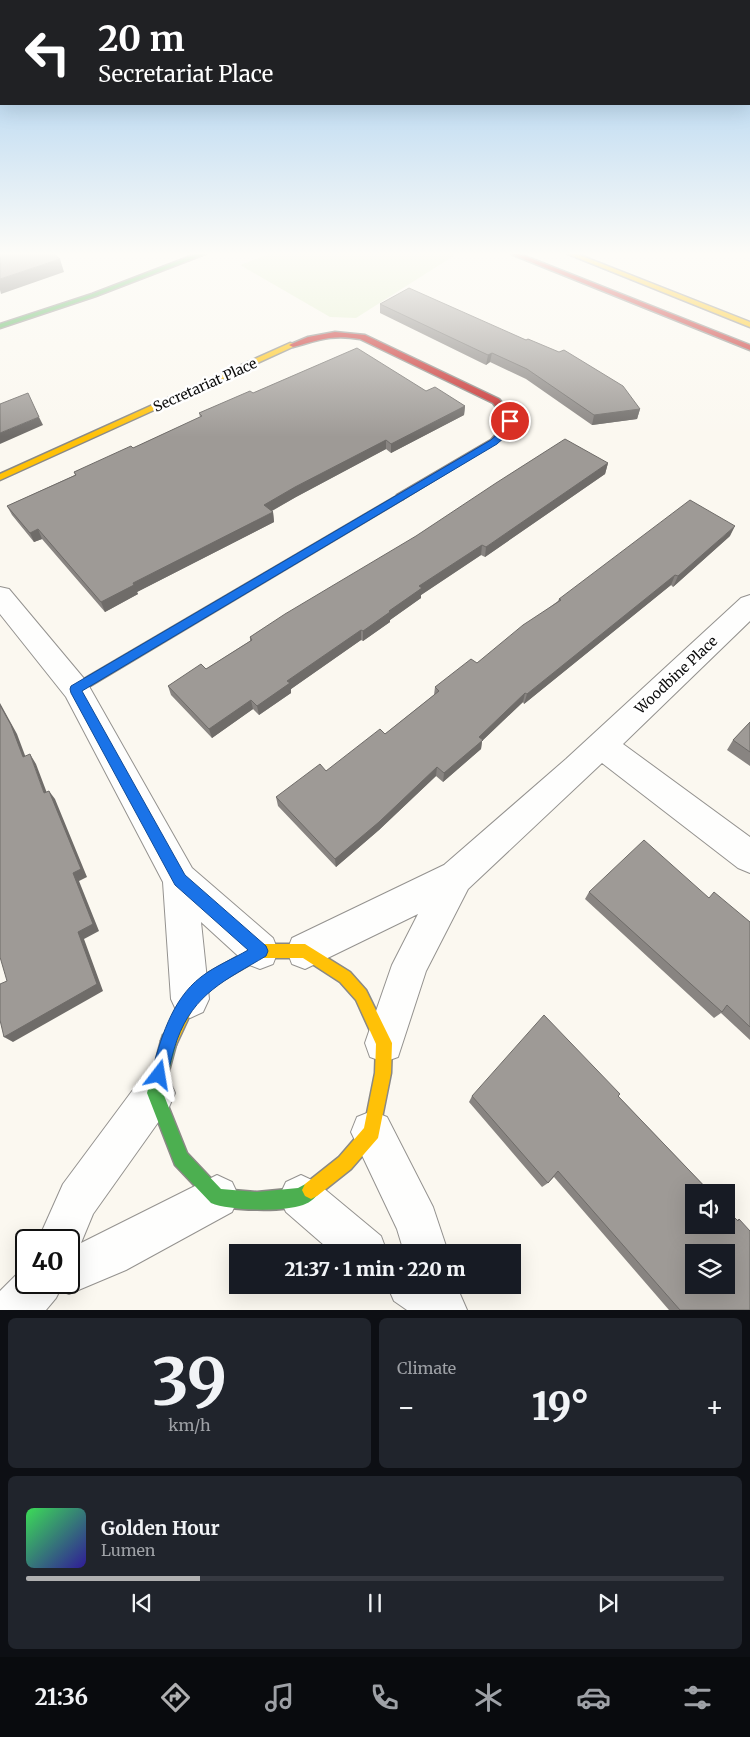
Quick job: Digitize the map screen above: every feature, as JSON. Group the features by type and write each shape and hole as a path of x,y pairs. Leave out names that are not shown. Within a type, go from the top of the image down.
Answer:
{"street":[{"path":"0,326 33,315"},
{"path":"667,315 750,348"},
{"path":"725,315 750,325"},
{"name":"Secretariat Place","path":"0,477 314,336 328,333 345,333 362,337 496,401 507,411 510,421 505,432 494,442 76,689"},
{"path":"0,596 76,689 180,880 260,951"},
{"name":"Woodbine Place","path":"305,951 456,877 601,745 750,605"},
{"path":"601,745 750,857"},
{"name":"Woodbine Place","path":"384,1042 410,965 456,877"},
{"path":"180,880 190,999"},
{"path":"65,1229 78,1199 155,1093 170,1036 190,999 206,982 260,951 305,951 345,978 361,995 384,1042 383,1073 372,1132 345,1163 301,1197 257,1201 217,1197 80,1268"},
{"path":"155,1093 181,1160 217,1197"},
{"path":"372,1132 417,1223 424,1244"},
{"path":"301,1197 355,1244"}],"green space":[{"path":"327,315 361,315 356,318 330,317"}],"building":[{"path":"404,315 470,315 526,340 528,339 559,352 564,350 623,386 640,409 594,415 527,369 492,353 488,355"},
{"path":"357,348 426,391 435,387 465,406 391,444 386,440 295,487 264,505 273,512 133,583 134,585 101,602 38,529 30,533 7,506 76,475 74,472 131,446 133,448 202,416 199,413 250,391 253,393"},
{"path":"28,393 39,417 0,433 0,404"},
{"path":"565,439 608,463 486,547 482,545 419,586 422,588 390,612 287,681 290,683 257,706 251,700 209,729 168,686 201,664 206,669 252,640 250,637 285,614 416,536"},
{"path":"690,500 735,526 678,576 675,575 527,694 525,693 479,737 483,740 444,773 437,767 379,822 335,859 276,797 320,764 326,771 380,729 385,734 439,691 435,687 471,659 477,663 523,625 561,600 559,599"},
{"path":"0,705 11,725 23,757 30,754 44,793 49,791 81,869 73,873 93,924 78,932 97,984 4,1037 0,1020 0,984 7,981 0,957"},
{"path":"750,722 750,752 733,740"},
{"path":"644,840 709,898 714,892 750,922 750,1027 727,1005 722,1012 589,892"},
{"path":"544,1015 702,1184 685,1184 685,1234 735,1234 735,1218 738,1221 739,1219 750,1231 750,1310 680,1310 558,1171 548,1183 472,1096"}],"traffic: fast":[{"path":"0,326 33,315"},
{"path":"76,689 400,497"},
{"path":"169,1041 155,1093 181,1159 217,1197 257,1201 301,1197 311,1190"}],"traffic: slow":[{"path":"725,315 750,325"},
{"path":"0,477 293,345"},
{"path":"260,951 305,951 345,977 361,995 384,1043 383,1073 372,1132 345,1163 311,1190"},
{"path":"169,1041 190,999 206,982 260,951"}],"traffic: jam":[{"path":"667,315 750,348"},
{"path":"293,345 311,338 335,334 362,337 496,401 506,412 509,422 508,427 494,442 400,497"}],"route":[{"path":"159,1075 170,1036 190,999 206,982 260,951 180,880 76,689 494,442 505,432 510,421"}]}
